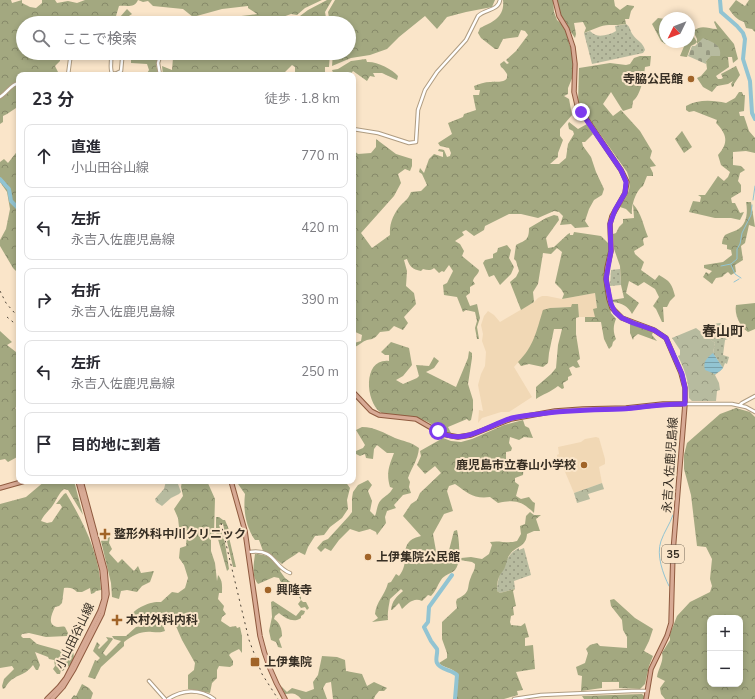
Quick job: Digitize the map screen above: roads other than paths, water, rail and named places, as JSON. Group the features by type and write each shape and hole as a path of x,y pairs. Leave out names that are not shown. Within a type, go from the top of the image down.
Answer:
{"main road":[{"name":"永吉入佐鹿児島線","path":"555,0 559,16 567,29 574,47 574,92 577,105 621,170 626,182 625,193 615,210 610,224 611,251 606,279 612,308 622,318 654,330 666,338 682,374 685,388 673,552 671,623 667,636 652,666 646,691 646,699"},
{"path":"356,395 371,411 379,415 416,419 442,434 453,437 471,435 514,418 555,411 685,404"},
{"path":"0,488 16,484"},
{"name":"小山田谷山線","path":"79,484 99,553"},
{"name":"小山田谷山線","path":"52,699 66,683 86,647 104,609 106,585 82,484"},
{"path":"232,484 242,518 249,552 260,636 276,683 285,699"},
{"name":"小山田谷山線","path":"47,699 64,681 76,660 100,611 106,585"}],"street":[{"path":"356,129 378,133 408,143 416,142 418,110 428,84 441,67 466,40 478,16 495,8 499,4 500,0"},
{"path":"68,72 70,60"},
{"path":"112,60 111,71 112,72"},
{"path":"119,72 121,71 122,60"},
{"path":"159,60 160,72"},
{"path":"0,97 16,84"},
{"path":"740,405 755,396"},
{"path":"685,404 740,405 755,412"},
{"path":"249,552 268,554 286,572 290,573"},
{"path":"150,681 165,699"},
{"path":"168,699 176,694 189,691 200,692 214,699"},
{"path":"514,699 541,695 646,691"}],"water":[{"path":"713,353 723,368 715,374 705,370 704,367 706,360"}],"waterway":[{"path":"720,0 721,12 737,26 743,33 745,39 743,59 750,81 752,113 755,119"},
{"path":"0,179 9,189 11,201 16,206"},
{"path":"753,200 755,186"},
{"path":"721,266 731,264 737,259 737,249 740,244 742,233 751,215 752,205"},
{"path":"731,265 735,274 741,278"},
{"path":"734,282 739,279"},
{"path":"669,586 663,570 659,552 661,541 673,515"},
{"path":"452,575 429,607 428,622 424,627 437,649 437,663 443,669 457,675 455,699"}],"railway":[{"path":"0,291 6,303 16,315"},
{"path":"7,317 16,324"},
{"path":"221,523 249,640 262,674 278,699"}],"place":[{"name":"寺脇公民館","path":"691,79"},
{"name":"鹿児島市立春山小学校","path":"584,465"},
{"name":"整形外科中川クリニック","path":"105,534"},
{"name":"上伊集院公民館","path":"368,557"},
{"name":"興隆寺","path":"268,590"},
{"name":"木村外科内科","path":"117,620"},
{"name":"上伊集院","path":"255,662"}],"district":[{"name":"春山町","path":"723,331"}]}
